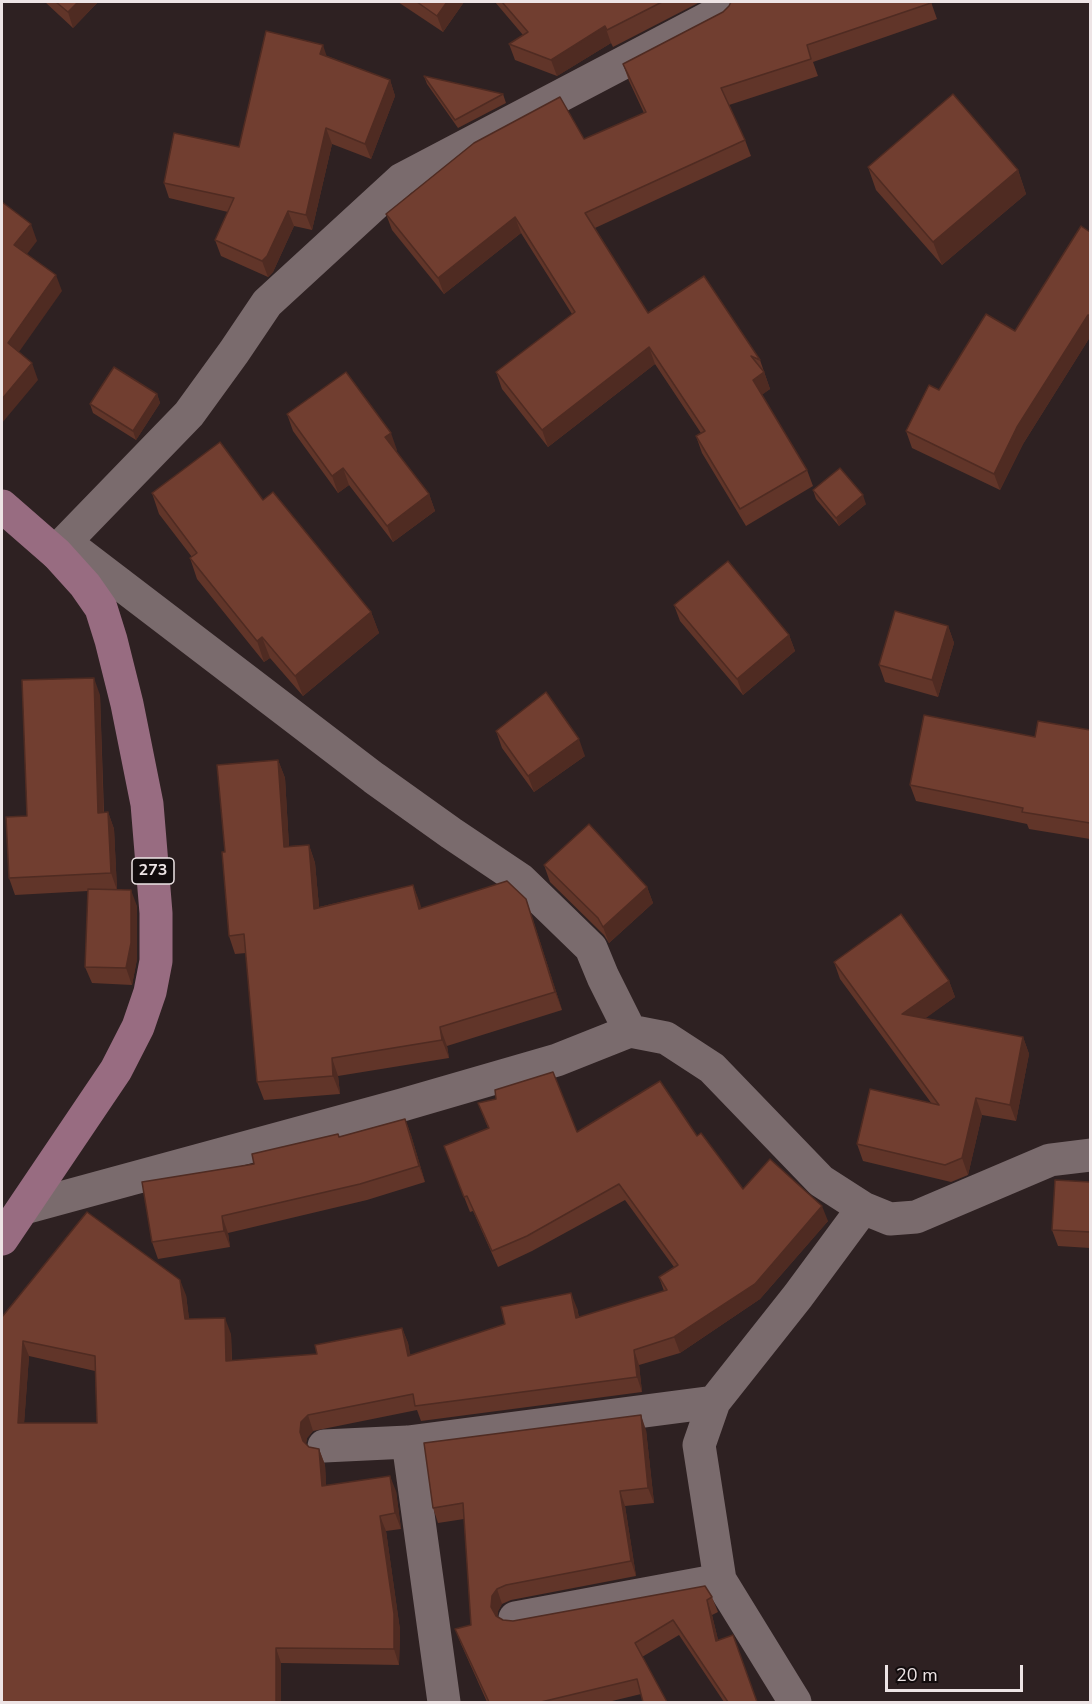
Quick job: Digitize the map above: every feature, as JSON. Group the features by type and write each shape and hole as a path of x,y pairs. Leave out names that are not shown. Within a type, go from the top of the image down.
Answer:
{"main road":[{"name":"273","path":"2,506 61,548 101,608 127,704 147,804 156,913 156,961 150,992 138,1027 116,1070 2,1239"}],"street":[{"path":"630,1032 591,948 521,880 374,778 61,548 189,414 267,303 402,178 720,12"},
{"path":"24,1208 402,1105 557,1060 630,1032 666,1038 712,1068 821,1181 863,1208 890,1219 916,1217 1050,1160 1090,1155"},
{"path":"795,1702 720,1580 699,1445 714,1402 798,1296 863,1208"},
{"path":"324,1446 408,1442 714,1402"},
{"path":"408,1442 444,1702"},
{"path":"515,1618 720,1580"}],"building":[{"path":"56,2 78,2 68,12"},
{"path":"417,2 447,2 437,16"},
{"path":"502,2 662,2 607,30 605,26 551,60 509,44 528,32"},
{"path":"731,2 931,2 807,45 811,59 721,88 745,140 585,213 648,313 704,276 760,360 751,356 764,372 753,380 807,470 740,509 696,436 705,431 649,347 542,430 496,372 575,312 515,217 438,278 386,214 474,143 560,97 584,139 646,112 623,64 723,12"},
{"path":"266,31 323,45 320,54 390,80 365,144 326,128 306,215 288,211 267,256 262,261 215,240 234,198 164,183 174,133 239,147"},
{"path":"424,76 503,94 455,120"},
{"path":"953,94 1018,170 933,242 868,167"},
{"path":"2,202 31,224 14,245 56,275 8,343 32,363 2,399"},
{"path":"1081,226 1090,232 1090,316 1088,315 1017,427 994,474 906,431 929,385 939,390 986,314 1015,331"},
{"path":"114,367 157,394 133,431 90,404"},
{"path":"346,372 391,433 385,437 429,494 387,526 343,468 332,476 287,414"},
{"path":"220,442 263,500 273,492 371,612 295,676 262,637 257,641 190,558 197,553 152,493"},
{"path":"840,468 863,495 836,518 813,490"},
{"path":"728,561 789,635 737,679 674,605"},
{"path":"895,611 948,626 932,680 879,665"},
{"path":"94,678 98,813 108,812 111,873 9,878 6,817 27,816 22,680"},
{"path":"546,692 579,739 528,776 496,731"},
{"path":"924,715 1035,737 1038,721 1090,730 1090,823 1022,812 1023,808 910,785"},
{"path":"278,760 284,847 309,845 314,909 413,885 419,909 507,881 526,899 555,992 440,1027 442,1040 332,1058 333,1076 257,1082 244,934 229,936 222,852 225,852 217,765"},
{"path":"589,824 647,887 603,927 598,918 544,865"},
{"path":"88,889 131,890 131,943 126,968 85,967"},
{"path":"901,914 949,981 902,1014 1023,1037 1010,1105 976,1098 962,1158 945,1165 857,1144 870,1089 939,1105 834,962"},
{"path":"553,1072 577,1132 660,1081 697,1136 701,1133 743,1189 770,1159 822,1206 755,1284 674,1337 634,1350 637,1377 415,1406 413,1394 308,1415 301,1422 300,1432 303,1441 309,1447 319,1449 322,1486 390,1476 395,1513 380,1516 394,1614 394,1649 276,1648 276,1702 2,1702 2,1317 87,1212 180,1280 185,1319 225,1318 226,1361 317,1354 315,1345 402,1328 408,1356 505,1324 501,1307 571,1293 576,1318 667,1290 659,1277 678,1265 619,1184 527,1236 492,1251 467,1196 464,1197 444,1146 489,1128 478,1103 496,1099 495,1090","holes":["23,1341 95,1356 97,1423 18,1423"]},
{"path":"405,1119 419,1166 360,1184 222,1216 224,1231 152,1242 142,1182 254,1164 252,1154 338,1134 339,1137"},
{"path":"1055,1180 1090,1182 1090,1232 1052,1230"},
{"path":"641,1415 648,1488 620,1491 631,1561 506,1585 497,1589 492,1596 491,1607 496,1616 503,1620 513,1621 705,1586 712,1597 707,1600 716,1641 733,1635 757,1702 728,1702 673,1620 635,1643 667,1702 643,1702 637,1679 541,1702 489,1702 455,1629 471,1625 463,1503 433,1508 424,1443"}]}
